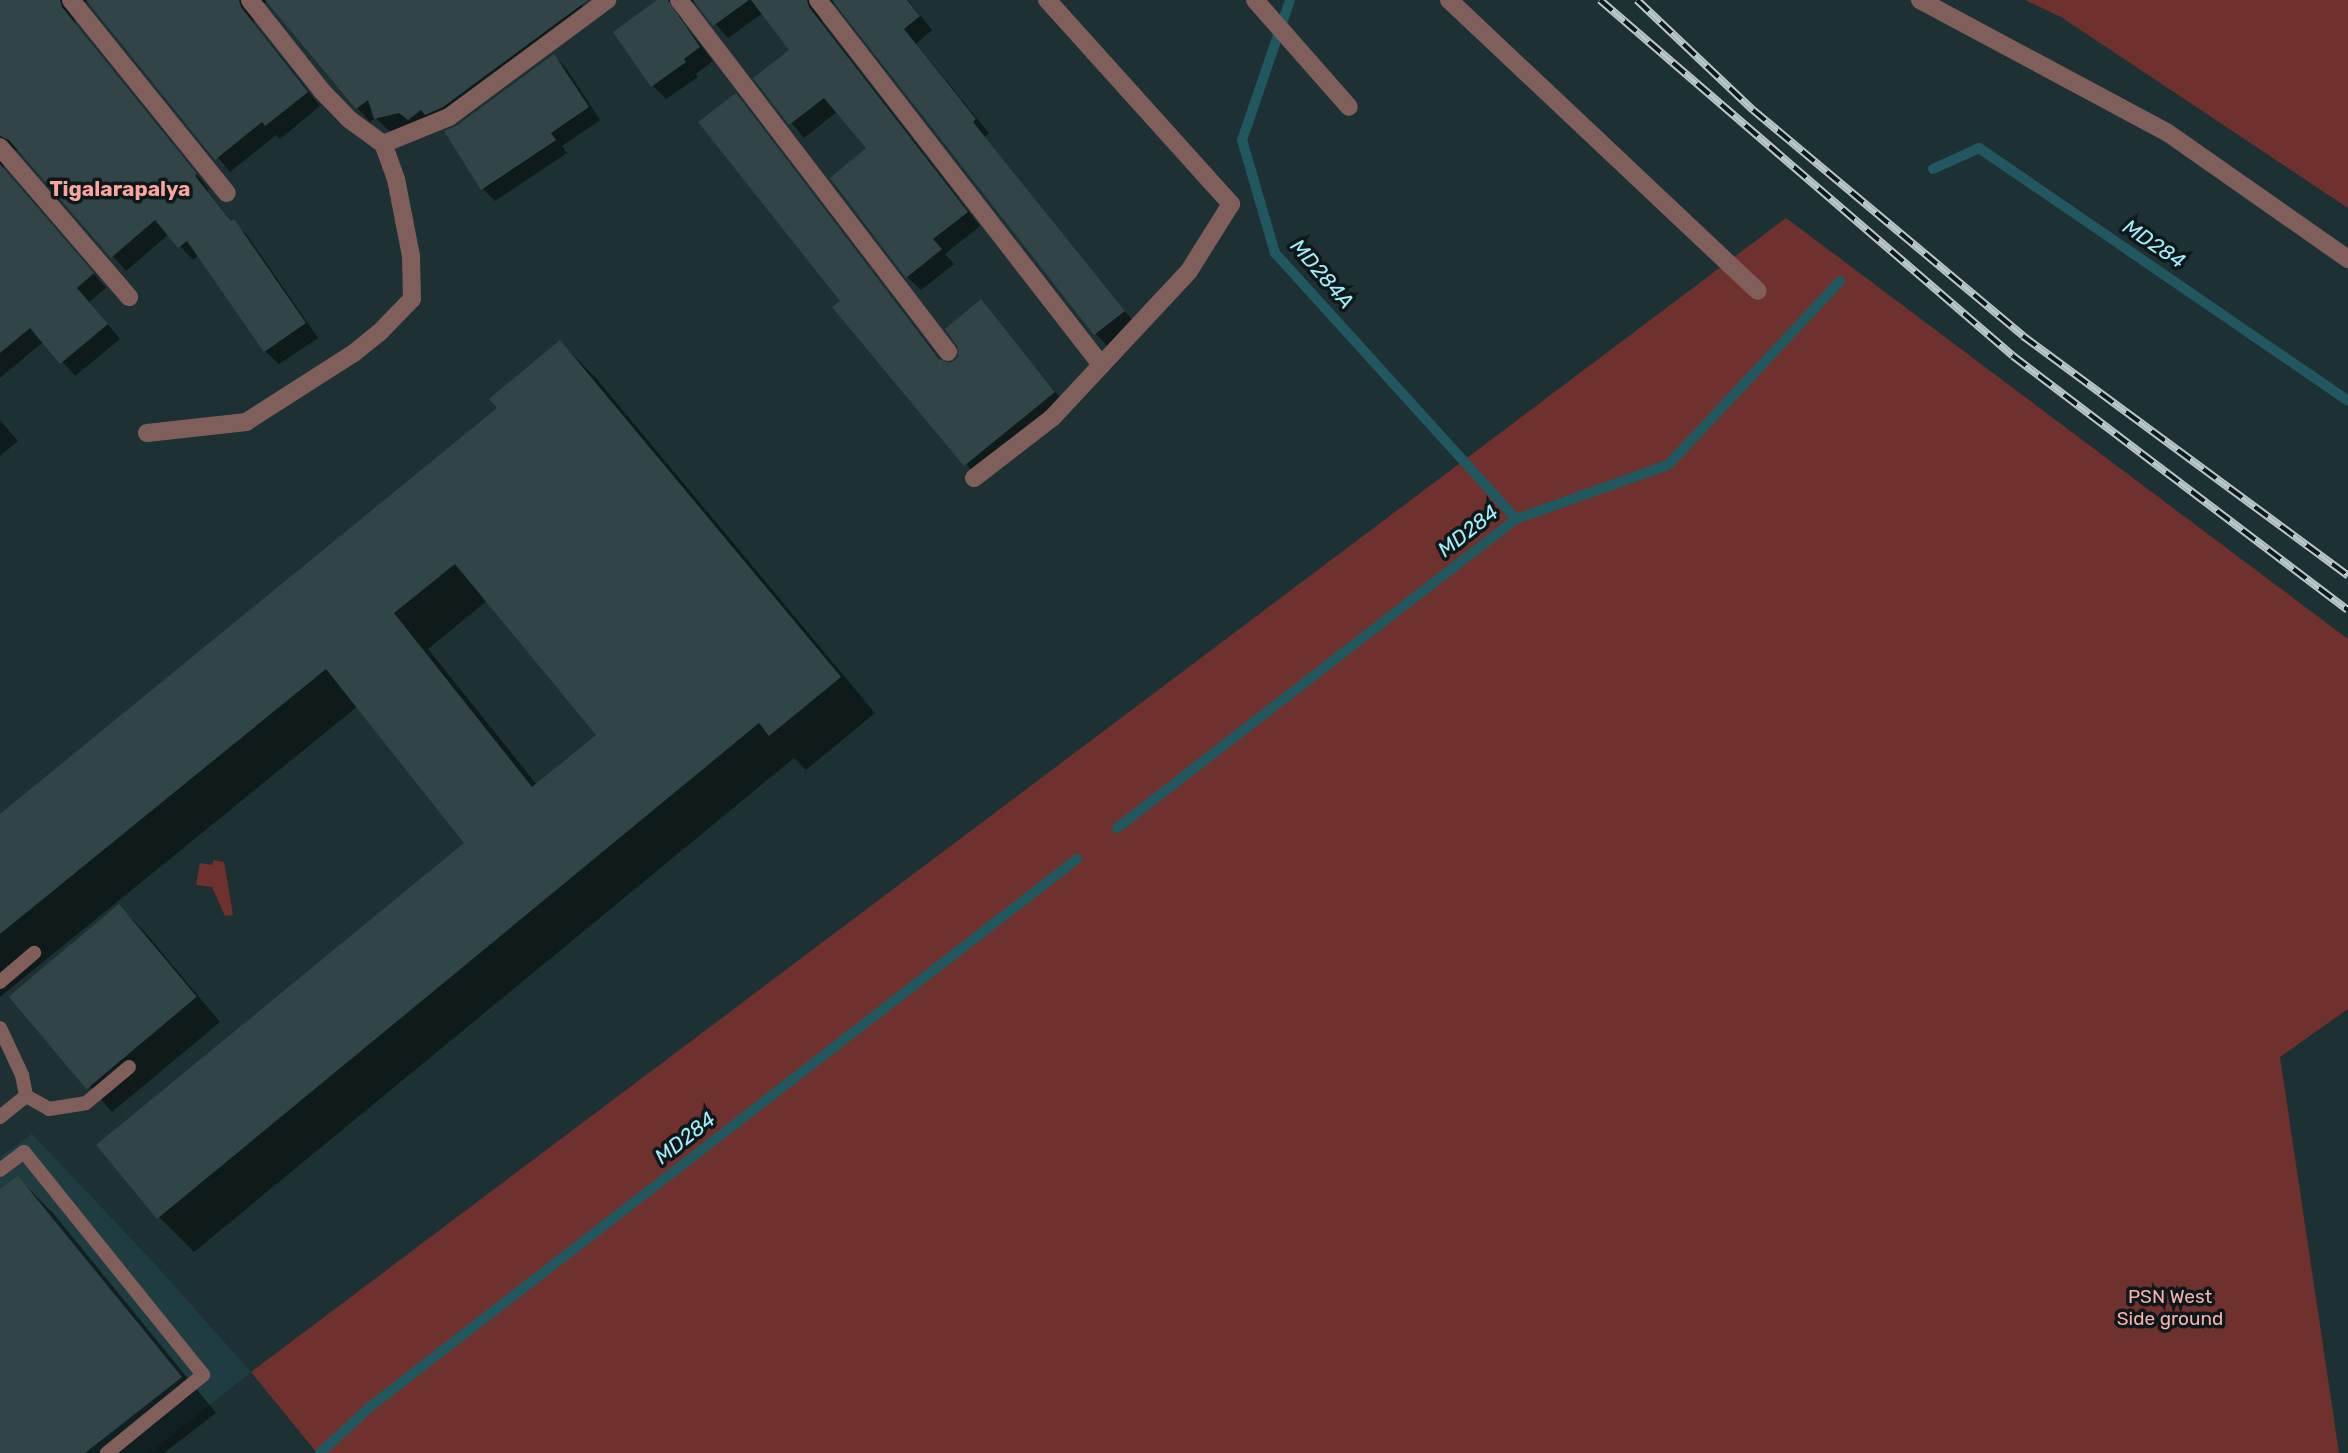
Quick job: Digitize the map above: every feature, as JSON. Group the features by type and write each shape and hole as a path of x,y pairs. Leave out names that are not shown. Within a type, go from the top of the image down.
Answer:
{"street":[{"path":"71,0 227,193"},
{"path":"147,433 246,422 354,353 379,333 412,299 411,256 396,178 383,144 349,119 322,91 250,0"},
{"path":"383,144 449,117 607,0"},
{"path":"679,0 948,352"},
{"path":"818,0 1101,365"},
{"path":"974,478 1052,418 1189,271 1231,204 1047,0"},
{"path":"1255,0 1349,107"},
{"path":"1449,0 1758,290"},
{"path":"1920,0 2168,133 2348,259"},
{"path":"0,147 129,297"}],"lane":[{"path":"0,982 34,953"},
{"path":"0,1028 22,1075 26,1096 49,1109 86,1103 129,1067"},
{"path":"0,1117 26,1096"},
{"path":"0,1170 24,1152 203,1375 107,1453"}],"shaded area":[{"path":"32,1134 155,1264 251,1372 150,1453 0,1453 0,1157"}],"green space":[{"path":"2025,0 2348,0 2348,208 2061,17"},
{"name":"PSN West Side ground","path":"1786,218 2348,639 2348,1009 2280,1057 2339,1453 317,1453 251,1372"},
{"path":"214,860 224,862 233,915 225,916 212,887 196,885 200,863 212,865"}],"building":[{"path":"0,0 60,0 62,7 197,174 195,176 231,221 234,219 306,323 264,352 187,241 178,248 155,220 111,258 9,140 0,136"},
{"path":"86,0 239,0 241,7 308,92 265,126 262,122 215,160"},
{"path":"265,0 588,0 443,107 425,115 421,110 408,120 399,113 374,119 368,100 356,109"},
{"path":"657,0 668,0 700,47 684,59 686,62 651,87 613,32"},
{"path":"693,0 749,0 713,26"},
{"path":"751,0 807,0 809,7 968,212 933,239 942,249 906,278 830,178 866,148 824,98 789,125 753,78 789,50"},
{"path":"832,0 907,0 920,16 904,29 976,119 973,122 1125,311 1094,335"},
{"path":"554,54 589,107 551,133 556,140 481,190 444,131 456,126"},
{"path":"736,93 939,359 950,363 958,357 957,346 945,329 981,299 1055,392 964,466 832,307 840,301 698,122"},
{"path":"0,164 94,273 77,288 108,324 60,364 30,328 0,353"},
{"path":"560,340 841,677 769,736 759,723 157,1219 96,1145 464,843 326,669 0,934 0,814 497,408 489,399","holes":["455,564 596,735 532,787 394,613"]},
{"path":"119,904 197,997 86,1089 9,997"},
{"path":"18,1176 182,1377 85,1453 0,1453 0,1189"}],"waterway":[{"name":"MD284A","path":"1290,0 1242,140 1275,253 1516,519"},
{"name":"MD284","path":"1933,169 1979,148 2348,401"},
{"name":"MD284","path":"1117,828 1516,519 1668,465 1840,281"},
{"name":"MD284","path":"320,1453 371,1406 1077,859"}],"railway":[{"path":"1600,0 2013,356 2348,610"},
{"path":"1637,0 1753,110 2023,336 2348,576"}],"district":[{"name":"Tigalarapalya","path":"120,189"}]}
